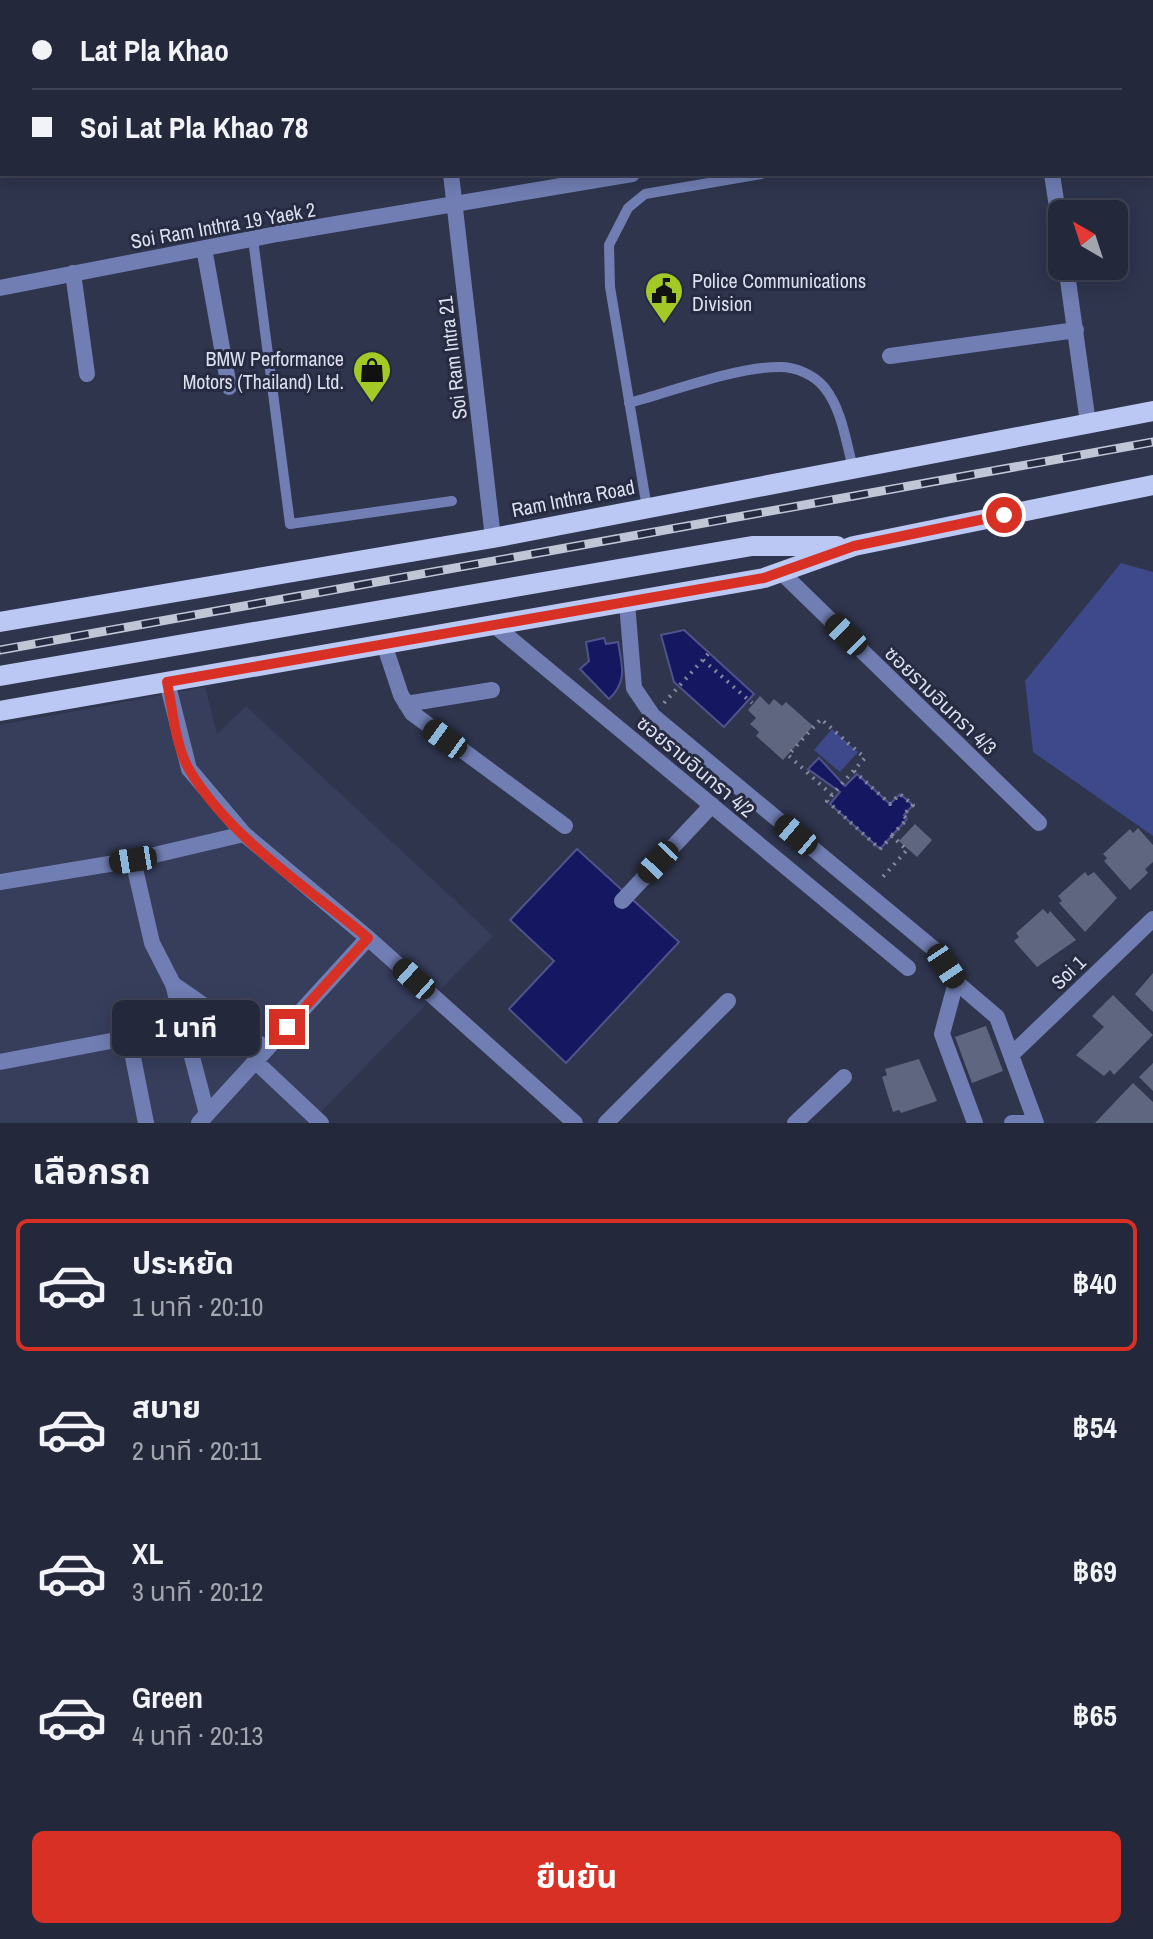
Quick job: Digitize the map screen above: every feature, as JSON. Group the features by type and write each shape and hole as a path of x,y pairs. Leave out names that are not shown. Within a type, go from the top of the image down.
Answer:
{"main road":[{"name":"Ram Inthra Road","path":"0,622 493,538 1153,411"},
{"path":"0,711 627,603 781,572 854,546 1153,485"},
{"path":"0,676 752,546 854,546"}],"street":[{"name":"Soi Ram Intra 21","path":"451,176 493,538"},
{"name":"Soi Ram Inthra 19 Yaek 2","path":"0,288 253,239 621,176"},
{"path":"1052,176 1056,200"},
{"path":"204,248 229,387"},
{"path":"73,273 87,374"},
{"path":"1068,280 1088,423"},
{"path":"890,356 1076,330"},
{"name":"ซอยรามอินทรา 4/3","path":"781,572 1039,823"},
{"path":"627,603 634,688 653,716 935,950 956,982 990,1008 1011,1055 1034,1123 1012,1123"},
{"name":"ซอยรามอินทรา 4/2","path":"494,625 908,968"},
{"path":"384,644 406,704 421,722 565,826"},
{"path":"167,682 189,769 244,834 368,938 575,1123"},
{"path":"406,704 492,690"},
{"path":"622,901 712,805"},
{"path":"0,882 133,860 244,834"},
{"path":"133,860 152,943 173,984 203,1119"},
{"name":"Soi 1","path":"1011,1055 1153,919"},
{"path":"203,1119 368,938"},
{"path":"956,982 942,1034 975,1123"},
{"path":"173,984 267,1049"},
{"path":"606,1123 728,1001"},
{"path":"0,1062 116,1040 130,1042 146,1123"},
{"path":"256,1062 321,1123"},
{"path":"795,1123 844,1077"}],"lane":[{"path":"647,508 607,264 614,229 628,208 645,194 749,176"},
{"path":"253,239 290,524 452,501"},
{"path":"629,403 734,375 779,367 794,368 821,384 829,395 853,468"}],"path":[{"path":"653,716 708,654"},
{"path":"703,660 752,703"},
{"path":"832,795 788,755 821,719 865,758 827,801 880,849 907,819 903,815 913,805 900,794 890,804 854,771"},
{"path":"867,894 907,850 892,836"}],"shaded area":[{"path":"1121,563 1153,572 1153,836 1033,752 1025,681"},
{"path":"684,630 754,694 724,727 674,682 661,635"},
{"path":"604,638 606,644 618,642 622,666 619,686 609,699 580,669 589,661 586,642"},
{"path":"205,687 217,734 246,706 493,936 310,1123 0,1123 0,725"},
{"path":"832,729 858,752 840,772 814,750"},
{"path":"819,758 845,786 857,774 890,804 900,794 913,805 904,815 907,819 880,849 830,804 840,792 808,769"},
{"path":"577,849 679,942 566,1063 509,1009 554,961 510,920"}],"building":[{"path":"760,696 769,705 774,699 782,706 786,702 813,726 783,760 756,736 759,732 750,724 756,718 748,710"},
{"path":"915,824 932,840 917,857 899,841"},
{"path":"1138,828 1153,845 1153,862 1145,869 1148,873 1130,890 1104,861 1107,858 1103,854 1130,829 1133,833"},
{"path":"1085,872 1088,876 1094,872 1117,898 1085,932 1059,903 1062,901 1058,896"},
{"path":"1043,909 1048,914 1050,911 1076,940 1037,967 1014,941 1019,937 1016,933"},
{"path":"1153,973 1153,1012 1135,994"},
{"path":"1113,995 1153,1035 1114,1075 1110,1070 1104,1076 1076,1055 1104,1027 1092,1016"},
{"path":"986,1026 1003,1071 972,1083 955,1037"},
{"path":"919,1059 937,1101 901,1113 899,1110 893,1112 882,1077 887,1075 885,1069"},
{"path":"1153,1063 1153,1091 1139,1077"},
{"path":"1133,1083 1153,1102 1153,1123 1095,1123"}],"railway":[{"path":"0,650 1153,442"}],"place":[{"name":"Police Communications Division","path":"664,325"},
{"name":"BMW Performance Motors (Thailand) Ltd.","path":"372,404"}],"route":[{"path":"287,1027 368,938 244,834 189,769 181,749 167,682 764,578 854,546 1004,515"}]}
